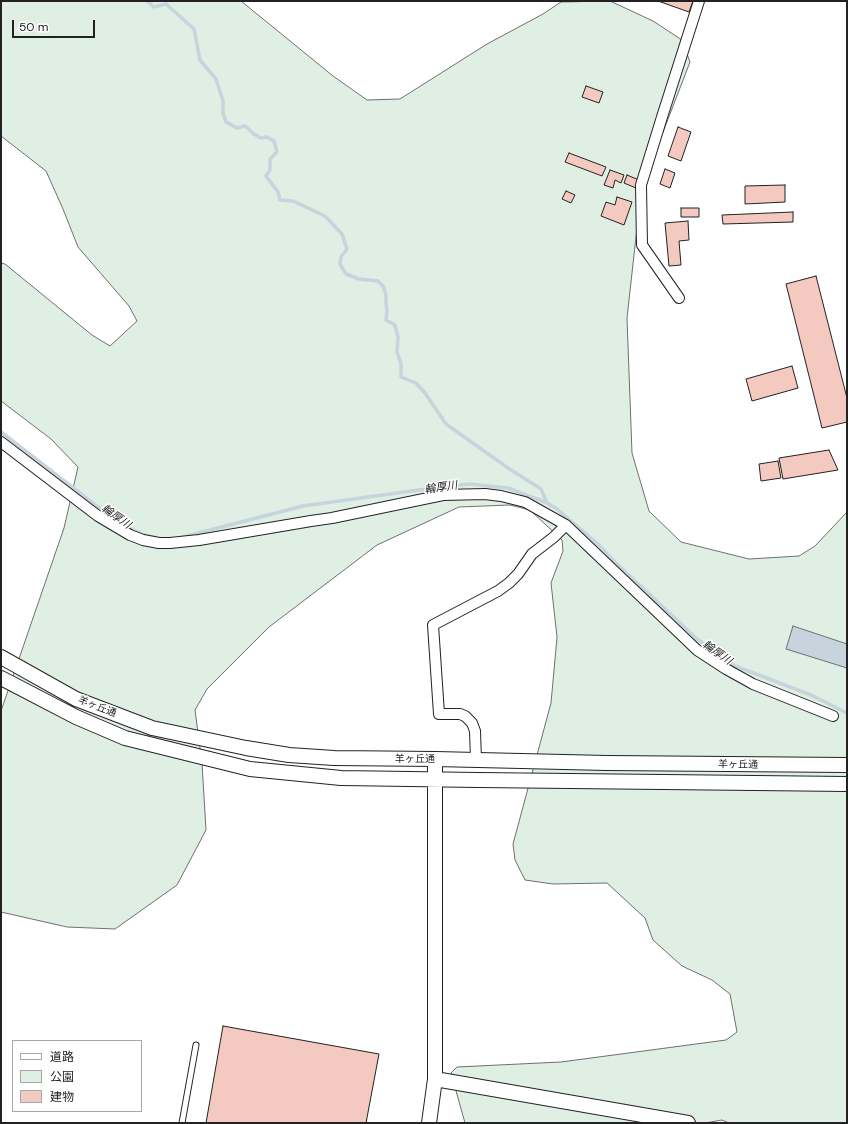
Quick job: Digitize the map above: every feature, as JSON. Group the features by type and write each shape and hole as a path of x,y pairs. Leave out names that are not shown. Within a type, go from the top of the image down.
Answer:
{"main road":[{"name":"羊ヶ丘通","path":"1,657 76,699 152,728 289,756 607,763 847,765"},
{"name":"羊ヶ丘通","path":"1,678 76,717 125,738 250,769 341,778 847,784"},
{"path":"430,1123 435,1079 435,759"},
{"path":"435,1079 688,1123"}],"street":[{"path":"679,298 642,245 641,185 699,1"},
{"path":"1,442 98,516 130,535 143,540 170,543 198,540 332,518 444,495 485,494 525,502 566,525 697,650 753,684 833,716"},
{"path":"476,760 475,731 472,723 465,716 460,714 439,714 434,625 498,591 509,583 518,574 532,554 554,537 566,525"}],"lane":[{"path":"182,1123 196,1045"}],"green space":[{"path":"1,1 241,1 333,76 367,100 400,99 487,44 543,14 561,2 610,1 653,21 682,40 690,62 653,158 638,219 627,318 632,453 649,511 681,542 749,559 799,556 815,546 847,512 847,1123 729,1123 722,1120 705,1123 465,1123 451,1073 457,1067 561,1062 726,1040 737,1032 730,994 712,980 682,966 653,940 645,918 607,883 553,884 525,880 515,860 513,844 551,703 557,637 551,583 563,551 562,540 530,510 510,505 459,507 377,545 269,627 207,689 195,710 202,763 206,830 177,885 115,929 67,927 1,912 1,711 64,528 78,467 51,439 1,401 1,263 5,264 92,335 110,346 137,321 129,306 78,247 46,171 1,136"}],"shaded area":[{"path":"793,626 847,644 847,668 786,649"}],"building":[{"path":"658,1 693,1 689,12"},
{"path":"586,86 603,92 599,103 582,97"},
{"path":"678,127 691,132 681,161 668,156"},
{"path":"569,153 606,167 602,176 565,162"},
{"path":"665,169 675,173 670,188 660,184"},
{"path":"610,170 624,175 621,183 615,180 613,188 604,185"},
{"path":"627,175 639,180 636,188 624,183"},
{"path":"785,185 785,202 745,204 745,186"},
{"path":"566,191 575,195 571,203 562,199"},
{"path":"617,197 632,202 624,225 601,216 606,202 615,205"},
{"path":"681,208 699,208 699,217 681,217"},
{"path":"793,212 793,222 723,224 722,215"},
{"path":"688,221 689,240 679,241 681,265 669,266 665,223"},
{"path":"816,276 847,398 847,422 822,428 786,284"},
{"path":"792,366 798,388 752,401 746,379"},
{"path":"829,450 838,470 783,479 779,458"},
{"path":"778,461 781,478 761,481 759,464"},
{"path":"223,1026 379,1054 366,1123 206,1123"}],"waterway":[{"path":"147,1 154,7 166,4 194,29 200,60 216,79 223,101 223,113 226,122 237,128 245,126 261,138 267,137 274,141 277,152 270,159 270,170 266,176 278,192 280,200 293,201 325,216 342,234 347,249 341,257 340,264 346,274 359,279 378,281 383,286 386,295 386,320 395,325 398,337 397,352 401,364 401,377 416,383 425,393 446,424 508,468 541,489 547,503"},
{"name":"輪厚川","path":"1,432 107,514 129,528 145,535 158,538"},
{"name":"輪厚川","path":"183,537 303,506 469,484 508,488 547,503 557,509 598,544 615,562 697,639 735,666 811,695 847,713"}]}
